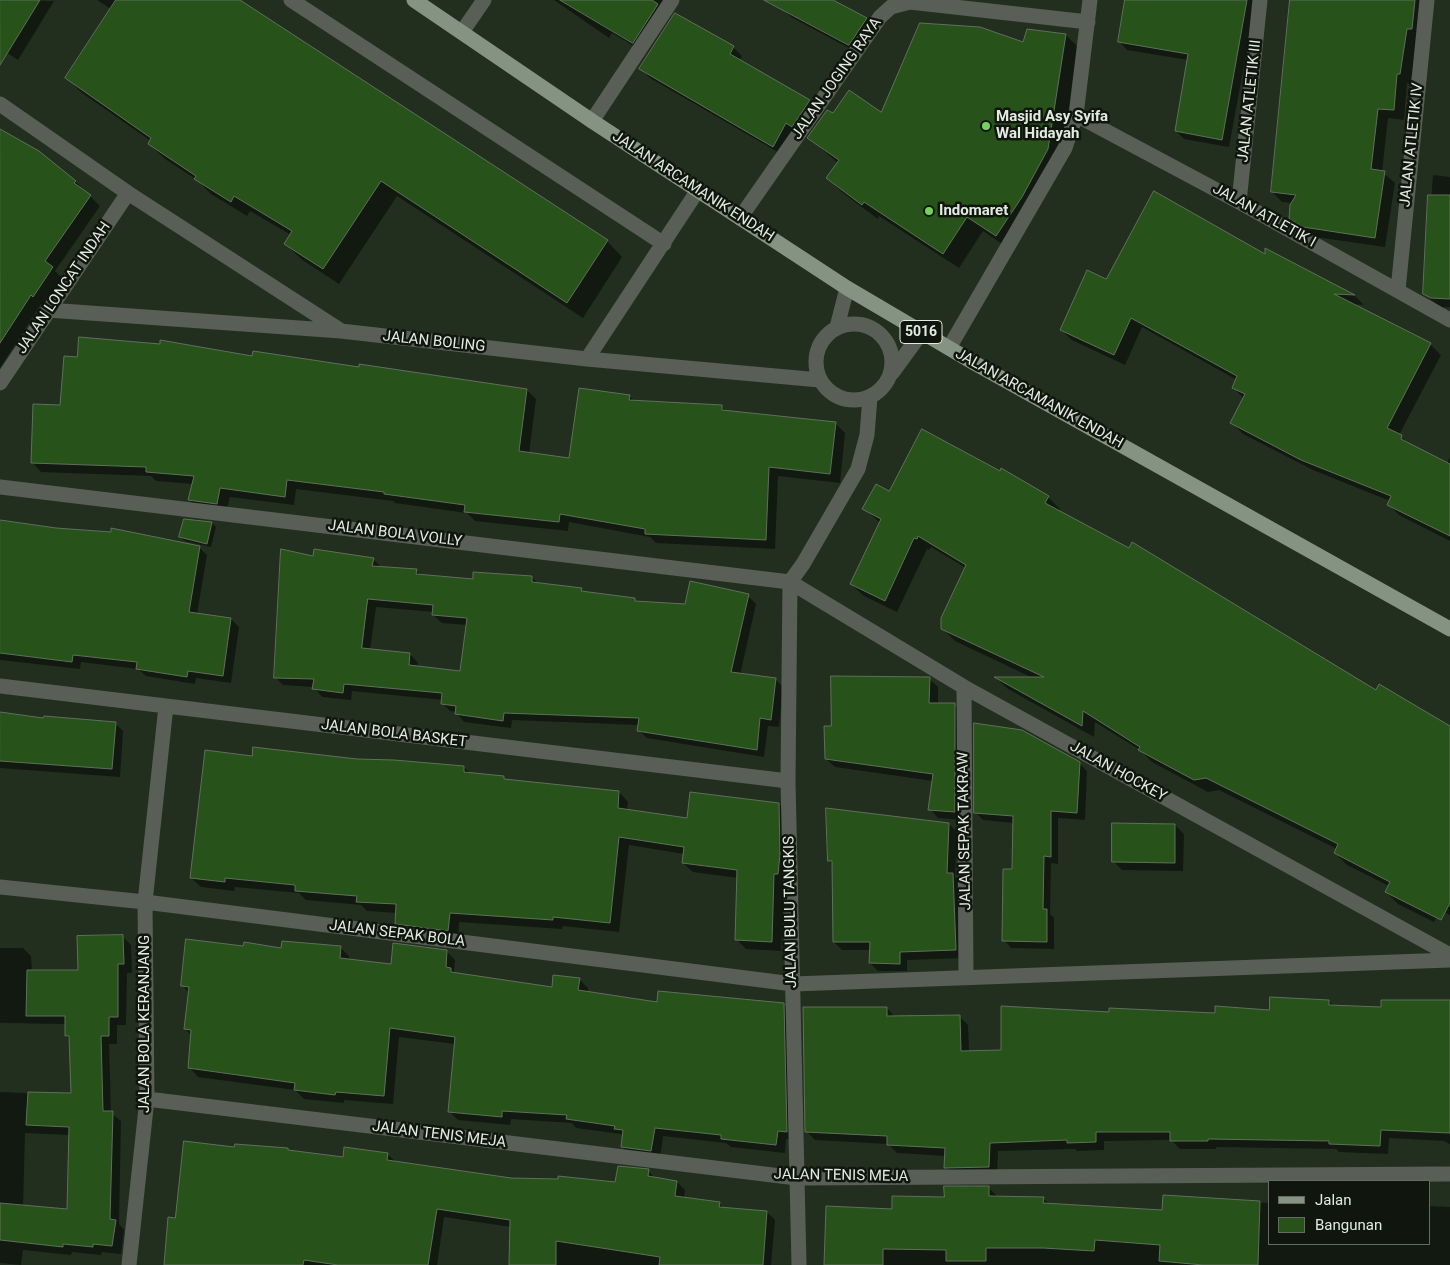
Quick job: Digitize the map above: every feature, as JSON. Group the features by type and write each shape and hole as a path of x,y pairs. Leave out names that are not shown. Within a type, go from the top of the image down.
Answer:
{"main road":[{"name":"JALAN ARCAMANIK ENDAH","path":"414,0 592,121 847,288 949,348 1450,629"}],"street":[{"path":"291,0 664,244"},
{"path":"462,32 484,0"},
{"path":"592,121 672,0"},
{"path":"949,348 1065,148 1076,115 1090,0"},
{"name":"JALAN ATLETIK III","path":"1239,202 1260,0"},
{"name":"JALAN ATLETIK IV","path":"1398,290 1427,0"},
{"name":"JALAN JOGING RAYA","path":"740,218 880,17 891,7 910,2 1088,22"},
{"path":"0,104 128,193 341,331"},
{"name":"JALAN ATLETIK I","path":"1076,115 1239,202 1450,320"},
{"path":"588,359 698,190"},
{"name":"JALAN LONCAT INDAH","path":"0,384 128,193"},
{"path":"837,327 847,288"},
{"name":"JALAN BOLING","path":"48,310 341,331 588,359 820,380"},
{"path":"891,375 893,360 889,345 880,333 867,325 852,323 837,327 825,336 817,350 815,365 820,380 829,392 842,399 856,400 870,397 882,388 922,332"},
{"path":"790,582 803,564 858,469 867,435 870,397"},
{"name":"JALAN BOLA VOLLY","path":"0,487 790,582"},
{"name":"JALAN HOCKEY","path":"790,582 964,687 1450,955"},
{"name":"JALAN BULU TANGKIS","path":"790,582 788,781 798,1265"},
{"name":"JALAN BOLA BASKET","path":"0,686 788,781"},
{"name":"JALAN SEPAK TAKRAW","path":"964,687 966,976"},
{"name":"JALAN BOLA KERANJANG","path":"129,1265 147,1099 145,902 166,706"},
{"name":"JALAN SEPAK BOLA","path":"0,887 145,902 793,984"},
{"path":"793,984 966,976 1450,960"},
{"name":"JALAN TENIS MEJA","path":"147,1099 797,1178 1450,1174"}],"building":[{"path":"0,0 40,0 0,65"},
{"path":"116,0 240,0 608,240 567,303 381,181 323,269 284,244 292,231 234,196 231,202 194,179 196,176 148,144 151,138 65,78"},
{"path":"560,0 652,0 658,4 633,43"},
{"path":"764,0 833,0 867,18 849,45"},
{"path":"1125,0 1247,0 1222,140 1175,131 1188,54 1118,42"},
{"path":"1290,0 1415,0 1412,29 1407,29 1400,74 1397,74 1394,110 1378,109 1371,169 1385,171 1375,238 1303,227 1289,219 1290,205 1296,195 1271,192"},
{"path":"675,13 734,46 730,54 810,100 792,127 786,123 773,147 639,69"},
{"path":"920,23 980,27 1023,42 1027,29 1066,34 1048,149 1022,197 996,236 967,217 943,254 864,202 862,205 826,178 839,160 807,138 827,110 833,113 849,90 881,112"},
{"path":"0,129 39,151 76,181 74,183 91,195 45,261 53,267 33,297 31,295 0,343"},
{"path":"1154,191 1265,254 1265,248 1355,295 1334,294 1431,343 1387,428 1402,435 1401,439 1450,464 1450,536 1387,505 1391,496 1301,460 1230,423 1245,394 1232,388 1237,376 1131,318 1114,355 1060,330 1087,270 1106,279"},
{"path":"1428,195 1450,195 1450,299 1431,298 1423,294"},
{"path":"79,337 160,344 160,340 252,356 253,351 359,367 359,364 527,389 519,451 569,458 579,388 630,395 629,400 722,405 722,410 836,422 830,474 769,467 766,540 645,534 645,529 560,514 559,522 464,512 465,505 384,494 384,492 287,480 285,497 220,488 217,504 188,500 194,476 146,472 146,467 31,463 33,404 60,405 64,356 77,357"},
{"path":"922,429 1000,471 1001,468 1049,496 1045,503 1129,548 1132,542 1376,690 1379,684 1450,726 1450,903 1441,920 1385,892 1390,882 1334,853 1338,844 1206,778 1194,780 1138,750 1140,747 1083,711 1082,726 994,677 1044,677 941,629 941,618 966,565 918,536 917,539 914,538 885,601 850,584 881,519 862,509 876,484 889,491"},
{"path":"184,519 212,522 207,544 179,537"},
{"path":"0,520 56,528 111,532 111,528 200,546 189,612 231,618 223,676 188,671 187,677 136,669 137,662 73,655 72,662 0,653"},
{"path":"281,549 313,556 314,549 374,558 372,566 417,569 416,574 473,579 473,572 532,576 532,582 582,588 581,591 635,598 635,601 685,604 690,581 749,594 731,672 776,678 771,720 760,718 757,750 637,731 639,718 504,713 503,721 455,714 456,706 441,704 442,693 344,684 343,693 312,689 314,679 274,678","holes":["368,599 433,605 432,615 467,618 460,671 409,665 410,653 362,648"]},
{"path":"831,676 930,677 929,703 955,703 955,812 928,810 933,774 825,759 824,726 831,726"},
{"path":"0,712 43,718 44,716 116,722 112,769 0,761"},
{"path":"974,723 1022,730 1080,762 1077,813 1051,811 1051,857 1044,856 1043,909 1047,909 1047,942 1002,941 1003,869 1012,869 1013,816 974,813"},
{"path":"253,747 357,759 464,766 464,772 504,776 504,779 619,791 618,808 687,818 690,792 779,803 780,854 778,874 774,874 772,942 735,940 737,870 682,863 684,847 619,837 610,923 553,917 553,920 450,913 448,931 395,924 396,904 356,902 357,896 295,891 295,885 225,878 225,882 190,878 205,750 252,756"},
{"path":"826,808 949,823 947,873 953,873 956,950 900,952 900,964 869,963 870,942 833,942 832,861 828,861"},
{"path":"1112,823 1175,824 1175,863 1112,862"},
{"path":"123,935 124,964 118,964 118,1017 109,1017 109,1036 101,1036 103,1111 113,1111 110,1219 116,1220 112,1246 93,1244 93,1247 63,1244 63,1247 0,1240 0,1203 67,1209 69,1127 26,1125 28,1092 71,1093 69,1036 65,1036 65,1016 26,1016 27,970 78,970 77,936"},
{"path":"186,939 243,946 244,942 281,948 282,941 341,946 340,958 391,964 393,943 447,950 446,967 451,968 451,972 552,987 553,975 580,978 578,990 657,1002 658,991 784,1003 787,1132 778,1131 776,1145 721,1139 721,1135 655,1128 651,1151 621,1147 623,1130 614,1129 615,1126 566,1119 567,1115 502,1111 502,1117 448,1112 455,1037 390,1028 384,1096 336,1092 335,1095 294,1090 295,1083 188,1068 191,1030 184,1029 189,987 181,986"},
{"path":"1270,997 1329,1000 1329,1005 1381,1007 1381,1000 1450,1000 1450,1133 1381,1130 1380,1146 1329,1144 1329,1141 1208,1139 1208,1141 1170,1141 1170,1132 1096,1132 1096,1142 1067,1143 1067,1140 990,1143 989,1167 944,1168 945,1148 887,1145 887,1136 805,1132 803,1007 887,1007 887,1016 960,1015 961,1051 1001,1050 1001,1006 1109,1012 1109,1008 1215,1013 1215,1006 1269,1010"},
{"path":"184,1141 234,1147 235,1144 288,1148 288,1150 343,1157 344,1147 388,1153 387,1160 511,1178 558,1179 558,1176 615,1182 618,1166 649,1169 648,1176 677,1181 675,1196 720,1202 719,1207 767,1211 763,1265 659,1265 660,1257 556,1241 556,1265 509,1265 510,1220 437,1209 428,1265 338,1265 304,1260 303,1265 164,1265 168,1217 175,1218"},
{"path":"944,1186 989,1186 989,1196 1044,1197 1043,1203 1162,1210 1163,1195 1260,1201 1258,1265 1203,1265 1159,1261 1160,1245 1095,1240 1094,1251 1043,1248 986,1248 986,1261 946,1261 946,1250 883,1249 883,1265 824,1265 826,1206 892,1209 892,1196 944,1197"}],"place":[{"name":"Masjid Asy Syifa Wal Hidayah","path":"986,126"},
{"name":"Indomaret","path":"929,211"}]}
